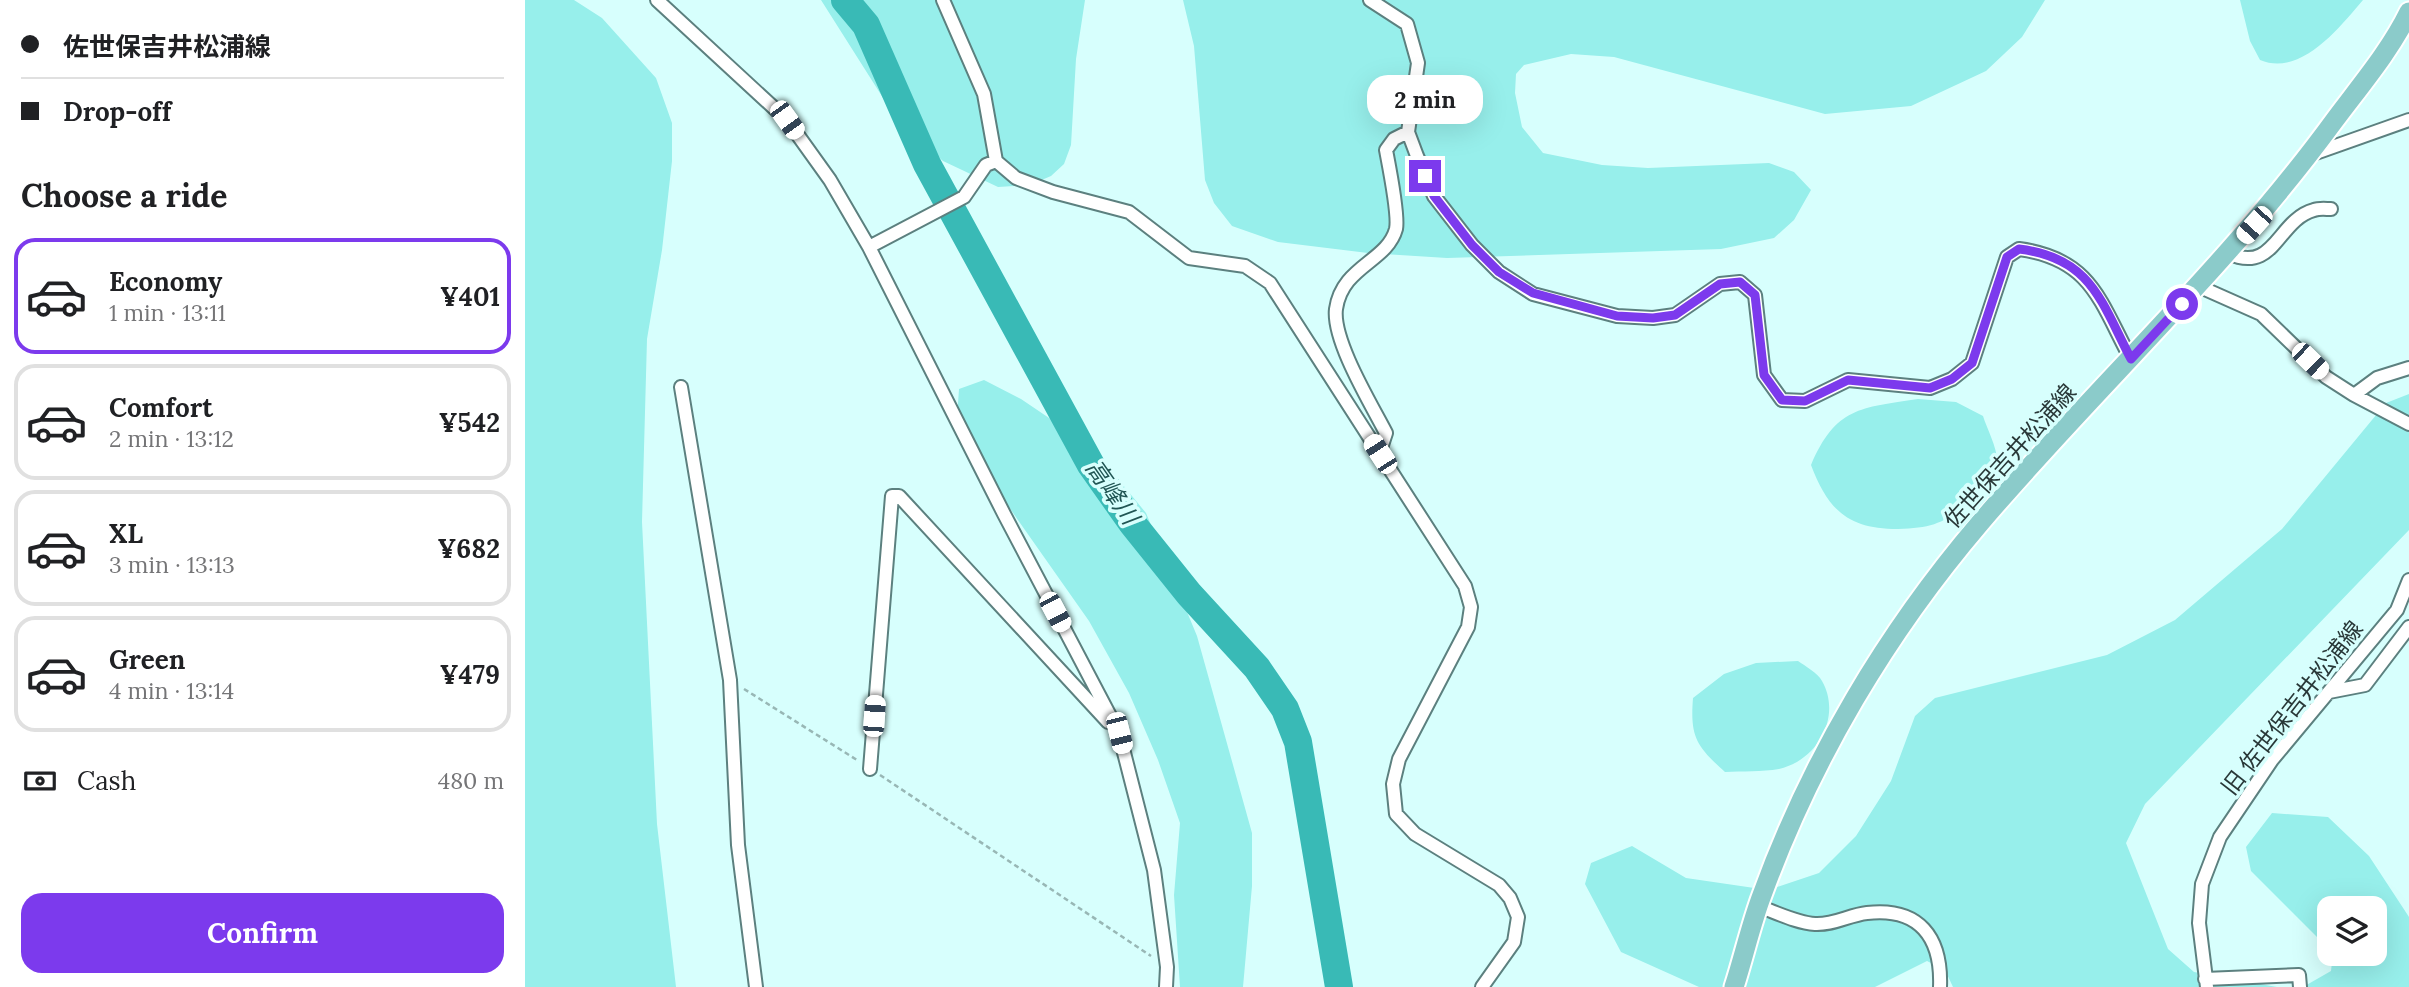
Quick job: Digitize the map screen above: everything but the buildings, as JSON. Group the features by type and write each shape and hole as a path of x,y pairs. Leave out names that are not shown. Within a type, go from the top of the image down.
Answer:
{"main road":[{"name":"佐世保吉井松浦線","path":"1734,987 1758,906 1813,775 1838,728 1898,633 1981,522 2228,253 2309,155 2407,22"}],"street":[{"path":"657,0 787,120 830,180 869,247 1119,733 1154,870 1167,967 1166,987"},
{"path":"943,0 984,94 996,161 1016,178 1052,192 1129,212 1189,258 1245,267 1270,283 1465,586 1471,607 1468,627 1399,759 1393,784 1397,814 1415,834 1499,885 1510,898 1518,917 1514,942 1482,987"},
{"path":"1370,0 1407,24 1418,63 1408,132 1434,196 1472,245 1499,272 1533,293 1617,316 1653,318 1675,315 1720,284 1740,282 1755,295 1764,375 1782,400 1805,401 1848,380 1930,388 1952,379 1972,363 2007,257 2019,249 2061,259 2092,284 2131,359"},
{"path":"2309,155 2409,120"},
{"path":"1380,454 1386,433 1343,347 1336,311 1344,284 1387,246 1396,229 1386,150 1394,139 1408,132"},
{"path":"869,247 964,197 986,164 996,161"},
{"path":"2228,253 2241,260 2253,259 2267,252 2294,222 2314,209 2331,209"},
{"path":"2199,286 2262,314 2326,377 2409,424"},
{"path":"2354,395 2377,378 2409,368"},
{"path":"681,387 730,680 738,845 756,987"},
{"path":"870,769 892,496 899,496 1119,733"},
{"name":"旧 佐世保吉井松浦線","path":"2206,983 2199,923 2202,884 2220,837 2272,761 2397,610 2409,580"},
{"path":"2329,692 2365,685 2409,627"},
{"path":"1758,906 1812,924 1836,923 1864,913 1893,912 1912,918 1927,930 1935,948 1940,987"},
{"path":"2206,983 2299,975 2299,987"}],"path":[{"path":"730,680 870,769 1167,967"}],"shaded area":[{"path":"525,0 574,0 602,18 656,78 672,123 672,161 662,250 647,339 642,522 657,824 676,987 525,987"},
{"path":"821,0 1085,0 1076,59 1071,145 1064,164 1051,176 1030,185 998,187 943,161 897,120"},
{"path":"1183,0 2045,0 2022,37 1986,71 1911,106 1825,114 1614,57 1571,54 1524,65 1516,74 1515,93 1522,127 1543,153 1602,165 1648,168 1769,163 1794,172 1811,190 1794,220 1774,238 1721,249 1447,258 1368,253 1278,242 1232,226 1214,203 1205,180 1194,46"},
{"path":"2240,0 2363,0 2343,24 2318,47 2290,62 2275,63 2260,60 2250,41"},
{"path":"984,380 1021,399 1055,422 1104,462 1146,513 1197,636 1252,833 1252,886 1243,987 1180,987 1174,895 1180,823 1158,760 1129,693 1089,621 966,446 957,418 959,389"},
{"path":"2409,394 2409,530 2145,804 2126,843 2168,949 2194,972 2277,987 1953,987 1945,970 1927,961 1875,987 1699,987 1621,952 1585,884 1591,863 1632,846 1686,878 1768,890 1819,873 1856,836 1891,781 1915,716 1935,698 2107,655 2175,620 2282,529 2386,403"},
{"path":"1918,399 1956,402 1983,416 1996,451 1994,473 1965,506 1940,522 1898,529 1853,521 1833,505 1818,481 1811,465 1820,446 1830,431 1852,414 1880,405"},
{"path":"1798,661 1820,678 1827,694 1829,708 1823,735 1805,756 1793,764 1779,769 1725,772 1707,755 1697,740 1693,722 1693,698 1724,674 1756,663"},
{"path":"2272,813 2328,817 2369,856 2409,917 2409,987 2303,987 2331,971 2332,966 2387,966 2387,896 2317,896 2317,937 2251,871 2246,847"}],"waterway":[{"name":"高峰川","path":"845,0 866,25 927,164 1091,465 1132,523 1189,594 1257,668 1285,709 1298,742 1339,987"}],"route":[{"path":"1425,176 1434,196 1472,245 1499,272 1533,293 1617,316 1653,318 1675,315 1720,284 1740,282 1755,295 1764,375 1782,400 1805,401 1848,380 1930,388 1952,379 1972,363 2007,257 2019,249 2037,251 2061,259 2092,284 2131,359 2182,304"}]}
